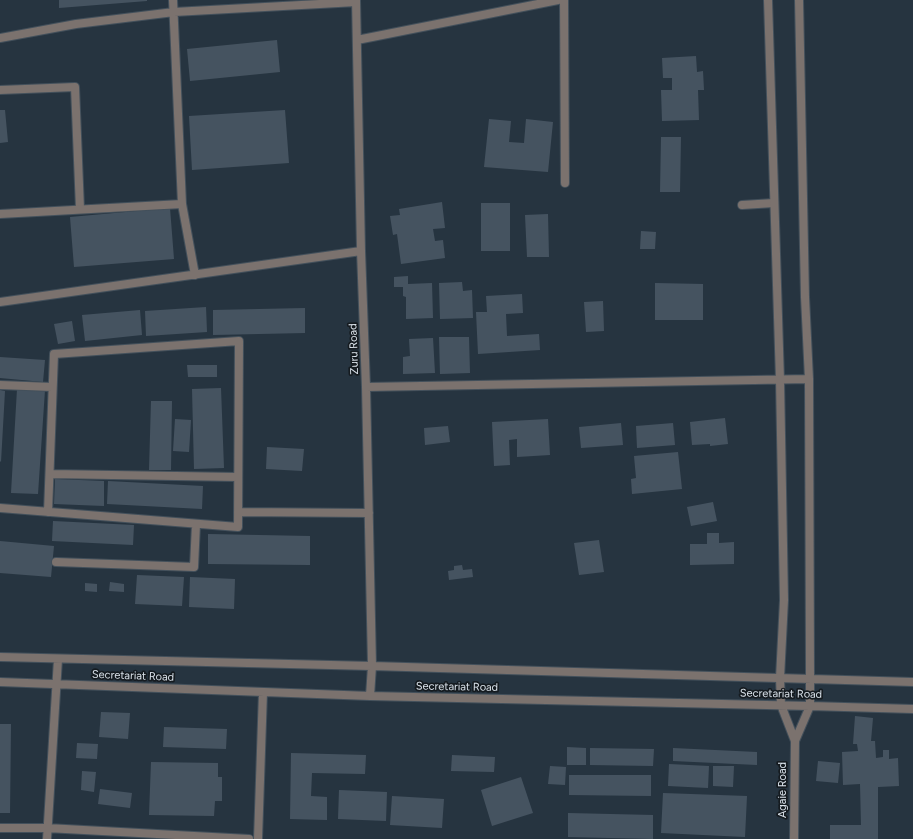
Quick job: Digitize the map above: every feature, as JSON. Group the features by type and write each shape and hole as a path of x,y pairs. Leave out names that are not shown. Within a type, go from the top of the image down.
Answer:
{"street":[{"path":"173,0 182,204 195,275"},
{"path":"357,40 558,0"},
{"path":"564,0 565,183"},
{"path":"768,0 780,380 784,600 780,678 781,705 795,741"},
{"path":"795,741 810,706 809,379 805,289 799,0"},
{"path":"0,38 76,24 174,12 356,1"},
{"name":"Zuru Road","path":"356,1 361,251 369,513 372,666 370,696"},
{"path":"0,90 75,86 80,209"},
{"path":"742,204 774,203"},
{"path":"0,214 182,204"},
{"path":"0,302 361,251"},
{"path":"0,508 48,512 196,524 238,527 239,342 54,354 48,512"},
{"path":"366,387 809,379"},
{"path":"0,385 52,387"},
{"path":"50,474 238,477"},
{"path":"238,512 369,513"},
{"path":"56,562 194,567 196,524"},
{"name":"Secretariat Road","path":"0,657 913,682"},
{"path":"47,839 58,659"},
{"name":"Secretariat Road","path":"0,682 370,696 913,709"},
{"path":"258,839 263,692"},
{"name":"Agaie Road","path":"794,839 795,741"},
{"path":"0,828 47,828 248,839"}],"building":[{"path":"59,0 147,0 147,1 59,8"},
{"path":"277,40 280,72 190,81 187,49"},
{"path":"696,56 697,72 703,71 704,90 698,90 699,120 662,121 661,90 672,90 672,78 663,78 662,58"},
{"path":"0,110 5,110 8,142 0,143"},
{"path":"285,110 289,163 192,170 189,116"},
{"path":"489,119 511,121 509,142 524,143 526,119 553,122 548,172 484,167"},
{"path":"661,137 681,137 680,192 660,192"},
{"path":"442,202 445,228 433,229 435,241 443,240 445,258 401,264 397,234 393,235 390,216 400,215 399,209"},
{"path":"481,203 510,203 510,251 481,251"},
{"path":"170,208 174,259 74,267 70,217"},
{"path":"548,214 549,257 527,257 525,215"},
{"path":"641,231 656,232 655,249 640,249"},
{"path":"408,276 408,284 432,283 433,318 406,319 406,297 403,296 403,287 394,287 394,277"},
{"path":"462,282 463,291 472,290 473,318 440,319 439,283"},
{"path":"655,283 703,284 703,320 655,320"},
{"path":"522,294 523,313 506,314 507,336 539,334 540,350 478,354 476,312 487,312 486,296"},
{"path":"603,301 604,331 586,332 584,302"},
{"path":"206,307 207,332 146,336 145,311"},
{"path":"305,308 305,333 213,335 213,310"},
{"path":"140,310 142,335 85,341 82,315"},
{"path":"72,321 75,341 58,344 54,324"},
{"path":"439,337 469,337 470,373 440,374"},
{"path":"433,338 435,373 403,374 403,357 410,356 409,339"},
{"path":"0,357 45,360 43,382 0,378"},
{"path":"187,365 217,365 217,377 188,377"},
{"path":"221,388 224,468 194,469 192,389"},
{"path":"17,389 45,390 38,494 11,493"},
{"path":"0,390 5,391 1,462 0,461"},
{"path":"151,401 172,401 171,470 149,470"},
{"path":"725,418 728,444 710,446 710,444 692,445 690,422"},
{"path":"175,419 191,420 189,452 173,451"},
{"path":"548,419 550,455 517,457 517,439 509,440 510,465 494,466 492,422"},
{"path":"621,423 623,445 581,448 579,427"},
{"path":"673,423 675,445 637,448 636,426"},
{"path":"448,426 450,442 425,445 424,428"},
{"path":"267,447 304,449 302,471 266,469"},
{"path":"678,452 682,489 632,494 631,479 636,478 634,456"},
{"path":"55,479 104,481 104,506 54,504"},
{"path":"108,481 203,486 202,509 107,504"},
{"path":"713,502 717,521 691,526 687,507"},
{"path":"53,521 134,525 133,545 52,541"},
{"path":"707,533 719,533 719,543 734,542 734,564 690,565 690,544 707,544"},
{"path":"208,534 310,536 310,565 208,564"},
{"path":"599,540 604,572 579,575 574,543"},
{"path":"0,541 54,546 51,577 0,573"},
{"path":"462,565 463,570 472,569 473,577 449,580 448,571 454,570 454,566"},
{"path":"137,575 184,577 182,606 135,604"},
{"path":"190,577 235,579 234,609 189,607"},
{"path":"110,582 124,584 124,592 109,591"},
{"path":"85,583 97,584 97,592 85,591"},
{"path":"101,712 130,713 128,739 99,737"},
{"path":"855,716 873,718 871,741 875,741 876,758 883,757 883,750 889,750 889,759 898,758 899,786 878,787 878,839 830,839 830,825 861,825 860,784 843,785 842,752 858,751 857,744 853,744"},
{"path":"0,724 11,724 10,813 0,813"},
{"path":"164,727 227,729 226,749 163,747"},
{"path":"77,743 98,744 97,759 76,758"},
{"path":"567,747 586,748 586,765 567,765"},
{"path":"590,748 654,749 653,766 590,765"},
{"path":"673,748 757,752 757,765 673,761"},
{"path":"291,753 366,755 365,774 312,773 311,796 327,797 327,820 290,819"},
{"path":"452,755 495,757 494,772 451,771"},
{"path":"818,761 840,763 838,783 816,781"},
{"path":"151,762 218,763 218,777 222,777 222,801 215,801 214,816 149,815"},
{"path":"669,764 709,766 708,788 668,786"},
{"path":"550,766 566,767 565,785 548,784"},
{"path":"713,766 734,766 733,787 713,786"},
{"path":"82,771 96,772 94,792 81,790"},
{"path":"569,775 651,775 651,796 569,795"},
{"path":"521,777 533,813 492,826 481,790"},
{"path":"100,789 132,793 130,808 98,804"},
{"path":"339,790 387,792 386,821 338,819"},
{"path":"663,793 747,796 745,837 661,833"},
{"path":"392,796 444,799 442,828 390,825"},
{"path":"568,813 653,815 653,839 568,837"}]}
